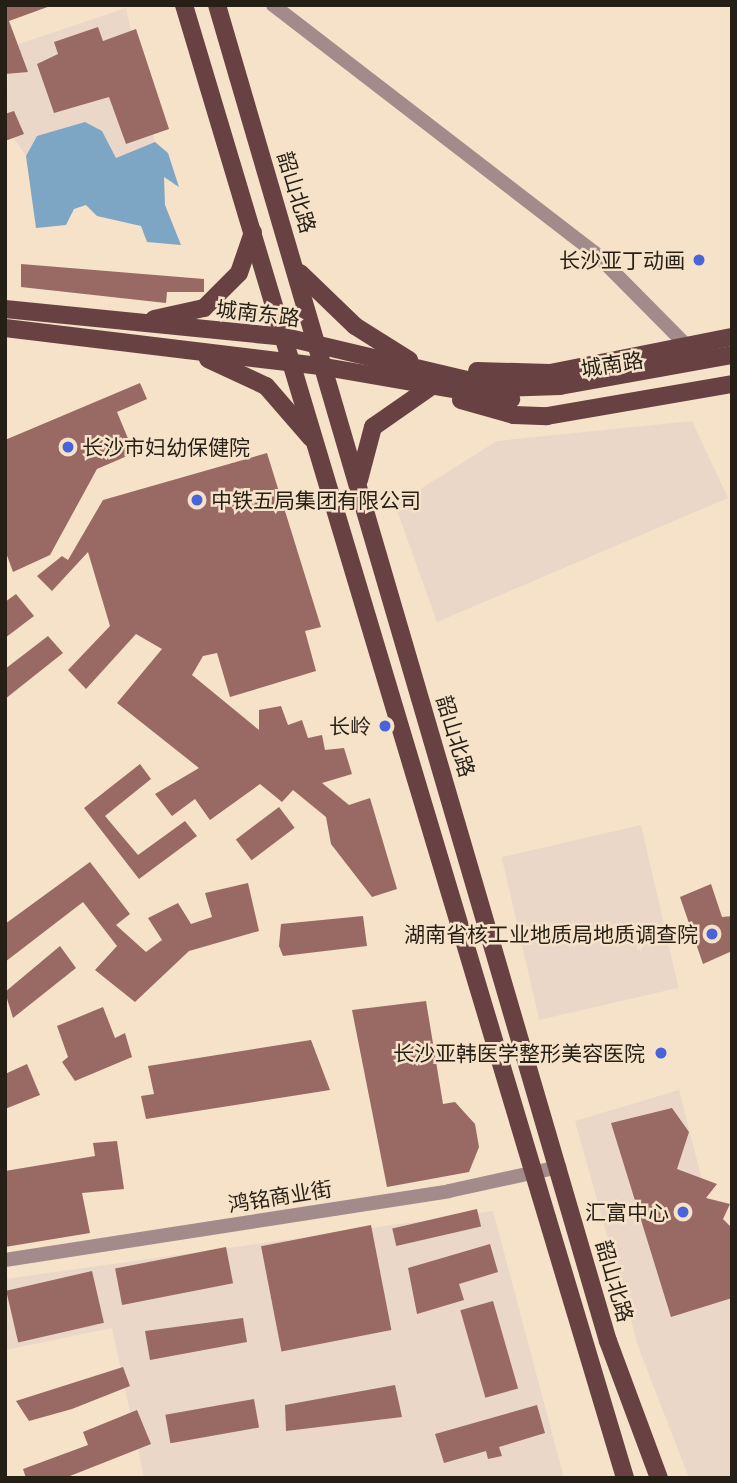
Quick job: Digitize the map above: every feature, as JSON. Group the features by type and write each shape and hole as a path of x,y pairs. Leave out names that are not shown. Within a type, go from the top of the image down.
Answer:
{"main road":[{"path":"184,5 285,337 531,1175 625,1478"},
{"name":"韶山北路","path":"216,5 318,343 359,501 559,1167 608,1341 659,1478"},
{"path":"139,323 204,308 239,273 253,232"},
{"path":"295,265 348,321 425,368 550,373 732,337"},
{"name":"城南东路","path":"5,309 285,337 425,368 500,393"},
{"path":"5,328 325,367 432,388 500,393 560,386 732,355"},
{"path":"192,351 266,386 316,443"},
{"name":"城南路","path":"500,393 581,393 732,365"},
{"path":"432,388 481,409 547,416 732,384"},
{"path":"359,501 359,466 373,427 432,388"}],"street":[{"path":"273,5 595,253 686,345"},
{"name":"鸿铭商业街","path":"5,1260 531,1175 559,1167"}],"shaded area":[{"path":"126,8 155,142 116,158 102,131 37,136 26,156 5,125 10,47"},
{"path":"692,421 728,498 437,622 395,505 497,441"},
{"path":"641,825 679,988 539,1020 502,857"},
{"path":"679,1090 732,1297 732,1478 689,1478 639,1349 575,1121"},
{"path":"493,1211 564,1478 144,1478 112,1328 5,1350 5,1279"}],"water":[{"path":"85,122 102,131 116,158 155,142 168,153 179,187 164,177 165,205 181,245 147,242 141,226 97,216 86,205 74,209 66,225 36,228 26,156 37,136"}],"building":[{"path":"5,5 53,5 9,21 28,72 5,74"},
{"path":"98,27 103,41 136,29 169,129 126,144 109,97 54,113 37,64 58,54 54,42"},
{"path":"14,111 24,134 5,141 5,114"},
{"path":"21,264 204,279 204,292 167,292 166,303 21,287"},
{"name":"长沙市妇幼保健院","path":"140,383 147,399 117,412 134,453 97,469 50,555 13,572 5,550 5,440"},
{"path":"267,453 321,627 305,631 316,671 230,697 217,653 203,656 192,675 259,730 259,710 281,706 288,725 302,720 308,738 322,735 325,750 344,748 352,774 322,783 349,805 370,798 397,889 372,897 331,844 326,817 293,790 282,802 260,784 210,820 195,799 172,816 155,794 199,768 117,703 162,649 136,634 86,689 68,670 110,626 88,552 52,591 37,576 62,556 68,560 103,500"},
{"path":"16,594 34,616 5,638 5,602"},
{"path":"48,636 63,653 5,699 5,669"},
{"path":"140,764 151,779 105,816 138,855 185,821 197,836 139,879 84,808"},
{"path":"279,807 295,828 252,860 236,839"},
{"path":"90,862 130,914 116,925 146,952 162,940 148,918 178,903 191,924 212,917 205,893 248,883 259,931 189,951 135,1002 95,970 117,946 83,902 5,962 5,924"},
{"name":"湖南省核工业地质局地质调查院","path":"711,884 722,917 732,916 732,951 703,964 680,897"},
{"path":"363,916 367,946 283,956 279,946 281,924"},
{"path":"60,946 76,968 13,1018 5,992"},
{"path":"426,1001 443,1104 455,1102 475,1124 479,1147 469,1172 387,1187 352,1010"},
{"path":"103,1007 115,1038 125,1033 132,1057 75,1081 62,1062 68,1057 57,1026"},
{"path":"311,1040 330,1090 146,1119 141,1096 154,1094 148,1066"},
{"path":"27,1064 40,1095 5,1109 5,1074"},
{"name":"汇富中心","path":"672,1108 689,1132 677,1169 717,1184 706,1198 730,1204 723,1219 732,1228 732,1298 671,1317 611,1123"},
{"path":"117,1141 124,1189 82,1193 90,1233 5,1247 5,1171 95,1156 93,1143"},
{"path":"477,1209 481,1227 396,1246 392,1229"},
{"path":"371,1225 391,1330 281,1351 261,1246"},
{"path":"490,1244 498,1272 459,1284 464,1300 417,1314 408,1268"},
{"path":"226,1247 233,1283 122,1305 115,1269"},
{"path":"92,1271 104,1323 18,1342 6,1291"},
{"path":"493,1301 518,1388 485,1398 460,1310"},
{"path":"243,1318 247,1342 150,1360 145,1331"},
{"path":"123,1367 130,1386 72,1409 29,1421 16,1401"},
{"path":"395,1385 402,1417 286,1431 285,1405"},
{"path":"254,1399 259,1428 170,1443 165,1415"},
{"path":"537,1405 545,1433 499,1447 502,1456 488,1459 486,1451 444,1463 435,1434"},
{"path":"137,1410 151,1444 70,1476 26,1478 23,1469 88,1445 83,1432"}],"place":[{"name":"长沙亚丁动画","path":"699,260"},
{"name":"长沙市妇幼保健院","path":"68,447"},
{"name":"中铁五局集团有限公司","path":"197,500"},
{"name":"长岭","path":"385,726"},
{"name":"湖南省核工业地质局地质调查院","path":"712,934"},
{"name":"长沙亚韩医学整形美容医院","path":"661,1053"},
{"name":"汇富中心","path":"683,1212"}]}
